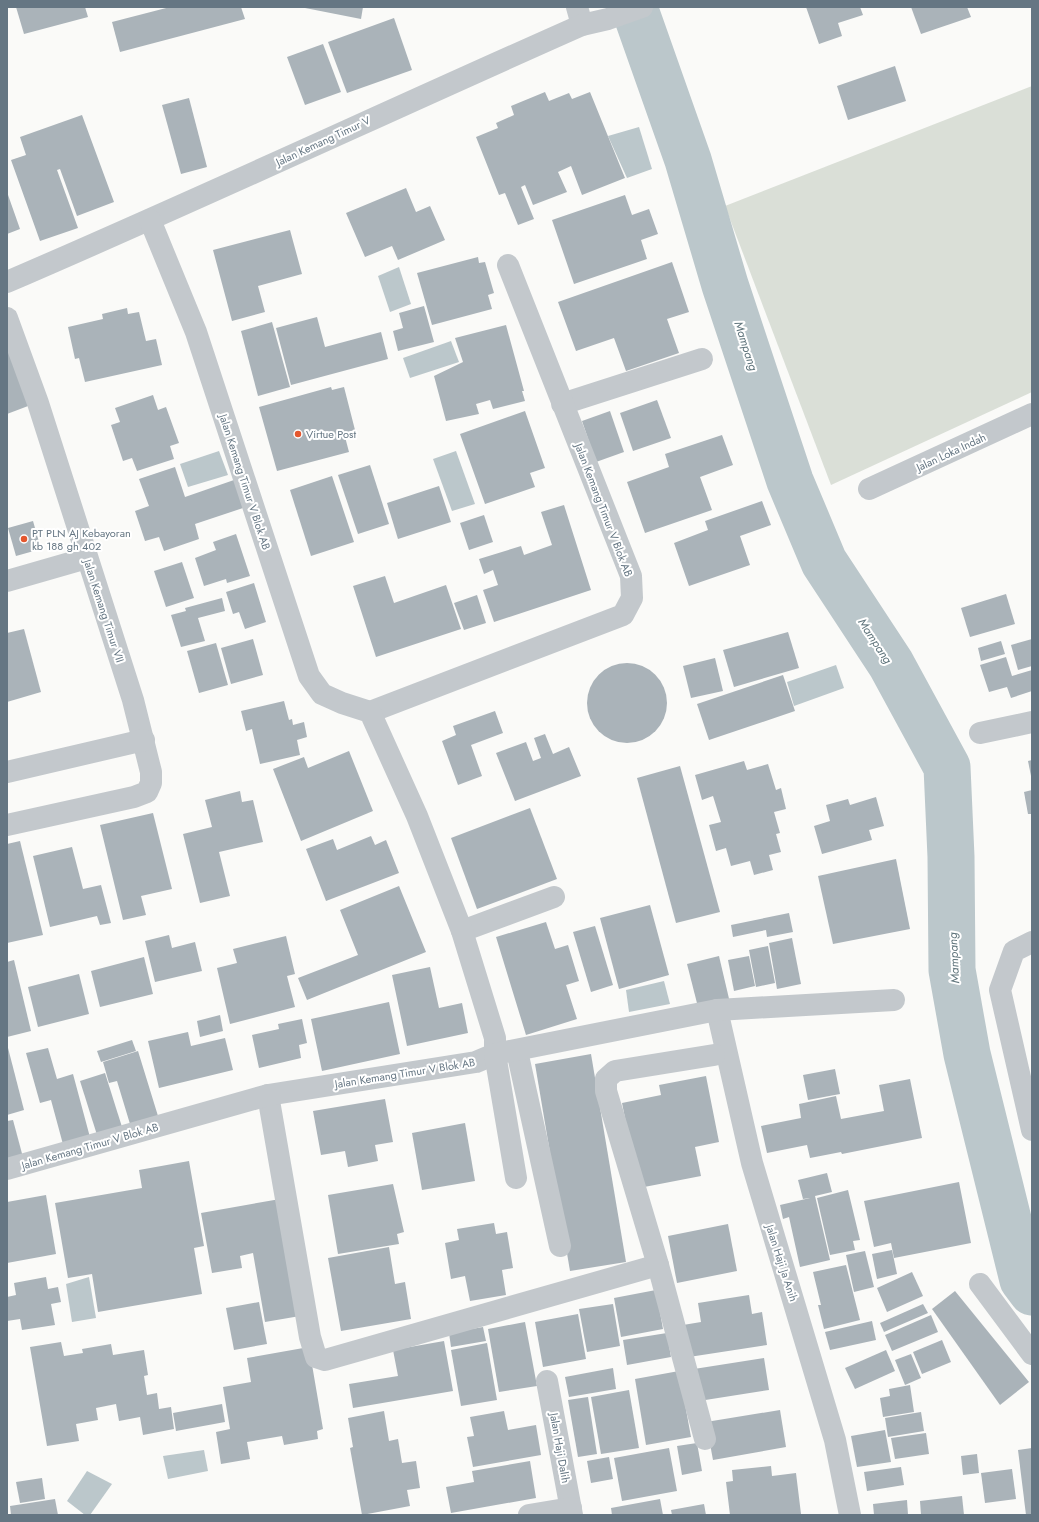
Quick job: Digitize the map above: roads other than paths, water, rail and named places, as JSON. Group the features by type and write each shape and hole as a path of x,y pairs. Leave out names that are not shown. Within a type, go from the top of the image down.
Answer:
{"street":[{"name":"Jalan Kemang Timur V","path":"7,282 150,220 423,95 579,16 608,19 642,7"},
{"name":"Jalan Kemang Timur V Blok AB","path":"150,220 196,332 309,676 322,694 342,703 370,712 624,615 632,598 631,576 508,265"},
{"name":"Jalan Kemang Timur VII","path":"7,318 38,403 133,700 152,772 151,783 147,792 134,797 7,825"},
{"path":"562,404 702,359"},
{"name":"Jalan Loka Indah","path":"869,489 1032,414"},
{"path":"7,581 87,558"},
{"path":"370,712 417,816 462,931 495,1038 495,1054 516,1178"},
{"path":"980,733 1032,722"},
{"path":"7,772 144,740"},
{"path":"462,931 554,896"},
{"path":"1032,942 1014,951 1000,990 1032,1130"},
{"name":"Jalan Kemang Timur V Blok AB","path":"7,1169 268,1095 476,1062 495,1054 517,1051 717,1010 894,1000"},
{"name":"Jalan Haji Ja Anih","path":"717,1010 752,1163 835,1440 850,1515"},
{"path":"517,1051 560,1246"},
{"path":"705,1439 658,1265 606,1091 606,1079 615,1071 714,1055"},
{"path":"268,1095 310,1337 316,1357 325,1360 658,1265"},
{"path":"980,1284 1032,1354"},
{"name":"Jalan Haji Dalih","path":"547,1381 572,1511"},
{"path":"528,1515 572,1511"}],"waterway":[{"name":"Mampang","path":"634,7 688,160 725,285 790,481 824,562 891,664 947,767 951,857 952,970 967,1054 1023,1280 1032,1292"}],"place":[{"name":"Virtue Post","path":"298,434"},
{"name":"PT PLN AJ Kebayoran kb 188 gh 402","path":"24,539"}]}
